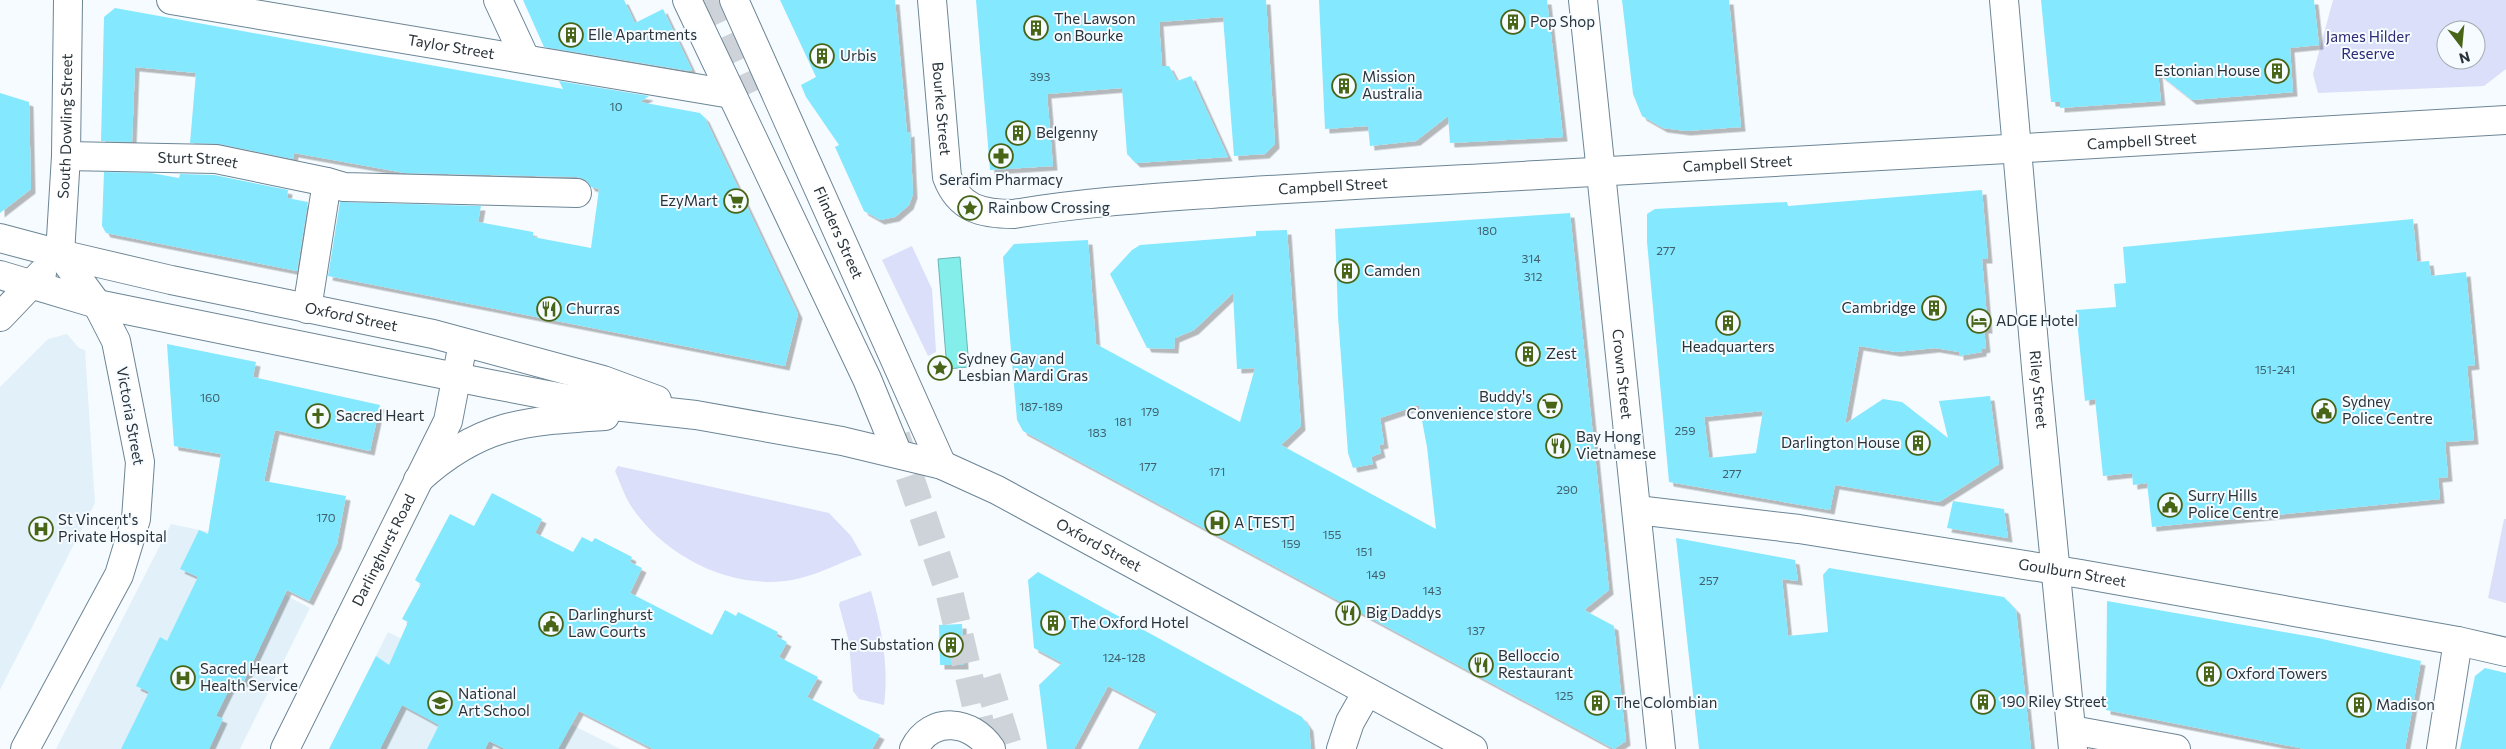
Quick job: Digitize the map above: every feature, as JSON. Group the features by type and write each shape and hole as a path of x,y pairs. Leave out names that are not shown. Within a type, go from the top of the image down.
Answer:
{"street":[{"name":"South Dowling Street","path":"60,254 66,156 68,0"},
{"name":"Taylor Street","path":"171,0 731,94"},
{"path":"498,0 525,58"},
{"path":"688,0 867,379 897,452"},
{"name":"Flinders Street","path":"734,0 942,465"},
{"name":"Bourke Street","path":"932,0 947,177 952,190 970,208"},
{"name":"Crown Street","path":"1583,0 1661,749"},
{"name":"Riley Street","path":"2004,0 2072,739"},
{"name":"Campbell Street","path":"970,208 985,212 1014,214 1115,200 2506,120"},
{"name":"Sturt Street","path":"66,156 216,159 344,187 577,193"},
{"path":"307,308 327,182"},
{"name":"Oxford Street","path":"0,238 60,254 433,334 603,380 696,414"},
{"path":"0,317 60,254"},
{"name":"Victoria Street","path":"25,749 119,575 136,519 140,462 117,345 97,304 60,254"},
{"name":"Oxford Street","path":"0,275 97,304 595,404 696,414 897,452 942,465 997,490 1473,749"},
{"name":"Darlinghurst Road","path":"285,749 448,422 463,342"},
{"path":"418,480 461,446 486,434 530,422 610,415 696,414"},
{"name":"Goulburn Street","path":"1637,510 1799,529 2055,570 2458,641 2506,652"},
{"path":"2441,749 2458,641"},
{"path":"1341,749 1350,722 1367,692"},
{"path":"914,749 926,732 949,724 972,730 991,749"},
{"path":"2072,739 2176,749"}],"shaded area":[{"name":"St Vincent's Private Hospital","path":"67,334 79,348 85,350 95,503 0,690 0,387 48,339"},
{"name":"Sacred Heart Health Service","path":"171,524 276,546 259,581 310,608 240,749 56,749"},
{"name":"National Art School","path":"388,632 620,749 329,749"}],"green space":[{"name":"James Hilder Reserve","path":"2333,0 2506,0 2506,69 2484,86 2318,93 2313,74"},
{"path":"912,246 932,289 936,352 928,356 882,260"},
{"path":"618,466 829,513 851,536 862,555 809,576 777,582 753,581 729,576 706,568 663,542 646,525 626,497 615,471"},
{"path":"2504,519 2506,519 2506,603 2488,598"},
{"path":"871,591 884,648 886,676 884,705 859,699 853,691 849,642 839,605 840,602"}],"water":[{"path":"960,257 969,367 947,369 938,259"}],"building":[{"path":"523,0 624,0 635,23 663,9 692,70 544,47"},
{"path":"780,0 895,0 907,133 910,132 913,194 909,205 895,217 880,220 864,211 835,147 839,145 806,97 801,85 816,77"},
{"path":"976,0 1266,0 1275,144 1265,154 1234,156 1223,17 1159,22 1162,66 1169,66 1177,81 1191,76 1228,157 1136,163 1127,154 1122,88 1047,94 1053,166 990,170"},
{"path":"1319,0 1547,0 1563,137 1450,143 1448,116 1416,141 1370,146 1368,126 1325,129"},
{"path":"1622,0 1729,0 1741,127 1686,131 1663,128 1642,116 1633,94"},
{"path":"2041,0 2314,0 2319,45 2290,48 2293,92 2192,100 2158,73 2161,101 2060,108 2060,102 2051,102"},
{"path":"115,8 563,89 559,81 649,96 640,102 700,113 705,118 798,314 785,366 328,276 340,202 481,206 478,222 533,232 533,237 591,248 599,189 591,187 586,180 577,177 405,173 294,153 293,159 219,144 190,143 196,73 135,67 132,142 101,141 104,17"},
{"path":"0,93 29,102 31,189 0,213"},
{"path":"104,172 151,173 179,178 180,174 214,175 288,190 287,198 308,202 297,271 106,233 102,226"},
{"path":"1982,190 1988,259 1982,259 1988,329 1984,329 1986,348 1982,349 1982,352 1959,356 1959,352 1935,348 1896,352 1859,346 1845,424 1883,399 1902,402 1948,438 1939,401 1990,396 1999,464 1939,502 1835,485 1830,510 1669,482 1647,242 1647,214 1655,209 1787,202 1788,206","holes":["1763,411 1756,453 1709,458 1704,417"]},
{"path":"1570,213 1609,590 1584,610 1614,626 1626,741 1614,749 1023,431 1017,420 1003,257 1014,244 1088,240 1096,344 1240,422 1255,368 1237,369 1233,293 1194,330 1175,338 1174,349 1147,348 1110,274 1132,250 1140,245 1256,236 1256,231 1287,230 1301,426 1281,445 1436,529 1427,447 1419,405 1380,418 1384,444 1379,445 1381,453 1371,457 1373,464 1353,468 1348,453 1338,316 1335,229"},
{"path":"2413,219 2417,262 2429,261 2431,276 2466,272 2475,365 2467,366 2474,440 2445,442 2448,477 2438,478 2440,499 2152,527 2147,483 2133,485 2132,473 2103,476 2095,399 2085,401 2076,310 2116,307 2114,284 2126,283 2123,247"},
{"path":"167,344 256,362 253,377 380,405 370,451 275,430 264,481 346,496 337,544 309,601 287,590 243,683 234,679 216,716 223,719 209,749 121,749 149,692 136,686 160,637 167,641 198,577 180,569 199,530 208,534 221,454 174,446"},
{"name":"Darlinghurst Law Courts","path":"492,493 542,519 535,533 573,552 582,537 592,542 595,538 632,557 630,562 642,568 630,593 712,635 725,610 736,616 738,612 778,632 776,636 787,642 779,657 818,677 807,697 880,735 872,749 653,749 579,711 558,749 505,749 489,741 485,749 427,749 439,725 402,705 380,749 329,749 376,656 389,665 408,622 402,619 421,584 415,580 450,514 474,526"},
{"path":"1953,501 2004,509 2008,538 1947,528"},
{"path":"1676,538 1795,560 1798,581 1782,579 1788,636 1828,632 1823,575 1829,568 2004,597 2016,610 2031,749 1699,749"},
{"path":"1038,572 1302,717 1309,727 1311,749 1138,749 1157,712 1108,686 1074,749 1047,749 1039,685 1062,663 1034,648 1028,580"},
{"name":"Oxford Towers","path":"2107,601 2318,638 2421,661 2405,749 2305,749 2106,710"},
{"name":"The Substation","path":"962,624 964,665 940,665 939,625"},
{"path":"2485,668 2506,673 2506,749 2460,749 2475,676"}],"tunnel":[{"path":"703,0 747,95"},
{"path":"896,436 950,595 986,749"},
{"path":"987,677 1009,749"}],"place":[{"name":"Pop Shop","path":"1513,22"},
{"name":"The Lawson on Bourke","path":"1036,28"},
{"name":"Elle Apartments","path":"571,35"},
{"name":"Urbis","path":"822,56"},
{"name":"Estonian House","path":"2277,71"},
{"name":"Mission Australia","path":"1344,86"},
{"name":"Belgenny","path":"1018,133"},
{"name":"Serafim Pharmacy","path":"1001,156"},
{"name":"EzyMart","path":"736,201"},
{"name":"Rainbow Crossing","path":"970,208"},
{"name":"Camden","path":"1347,271"},
{"name":"Cambridge","path":"1934,308"},
{"name":"Churras","path":"549,309"},
{"name":"ADGE Hotel","path":"1979,321"},
{"name":"Headquarters","path":"1728,323"},
{"name":"Zest","path":"1528,354"},
{"name":"Sydney Gay and Lesbian Mardi Gras","path":"940,368"},
{"name":"Buddy's Convenience store","path":"1550,406"},
{"name":"Sydney Police Centre","path":"2324,411"},
{"name":"Sacred Heart","path":"318,416"},
{"name":"Darlington House","path":"1918,443"},
{"name":"Bay Hong Vietnamese","path":"1558,446"},
{"name":"Surry Hills Police Centre","path":"2170,505"},
{"name":"A [TEST]","path":"1217,523"},
{"name":"St Vincent's Private Hospital","path":"41,529"},
{"name":"Big Daddys","path":"1348,613"},
{"name":"The Oxford Hotel","path":"1053,623"},
{"name":"Darlinghurst Law Courts","path":"551,624"},
{"name":"The Substation","path":"951,645"},
{"name":"Belloccio Restaurant","path":"1481,665"},
{"name":"Oxford Towers","path":"2209,674"},
{"name":"Sacred Heart Health Service","path":"183,678"},
{"name":"190 Riley Street","path":"1983,702"},
{"name":"National Art School","path":"440,703"},
{"name":"The Colombian","path":"1597,703"},
{"name":"Madison","path":"2359,705"}]}
